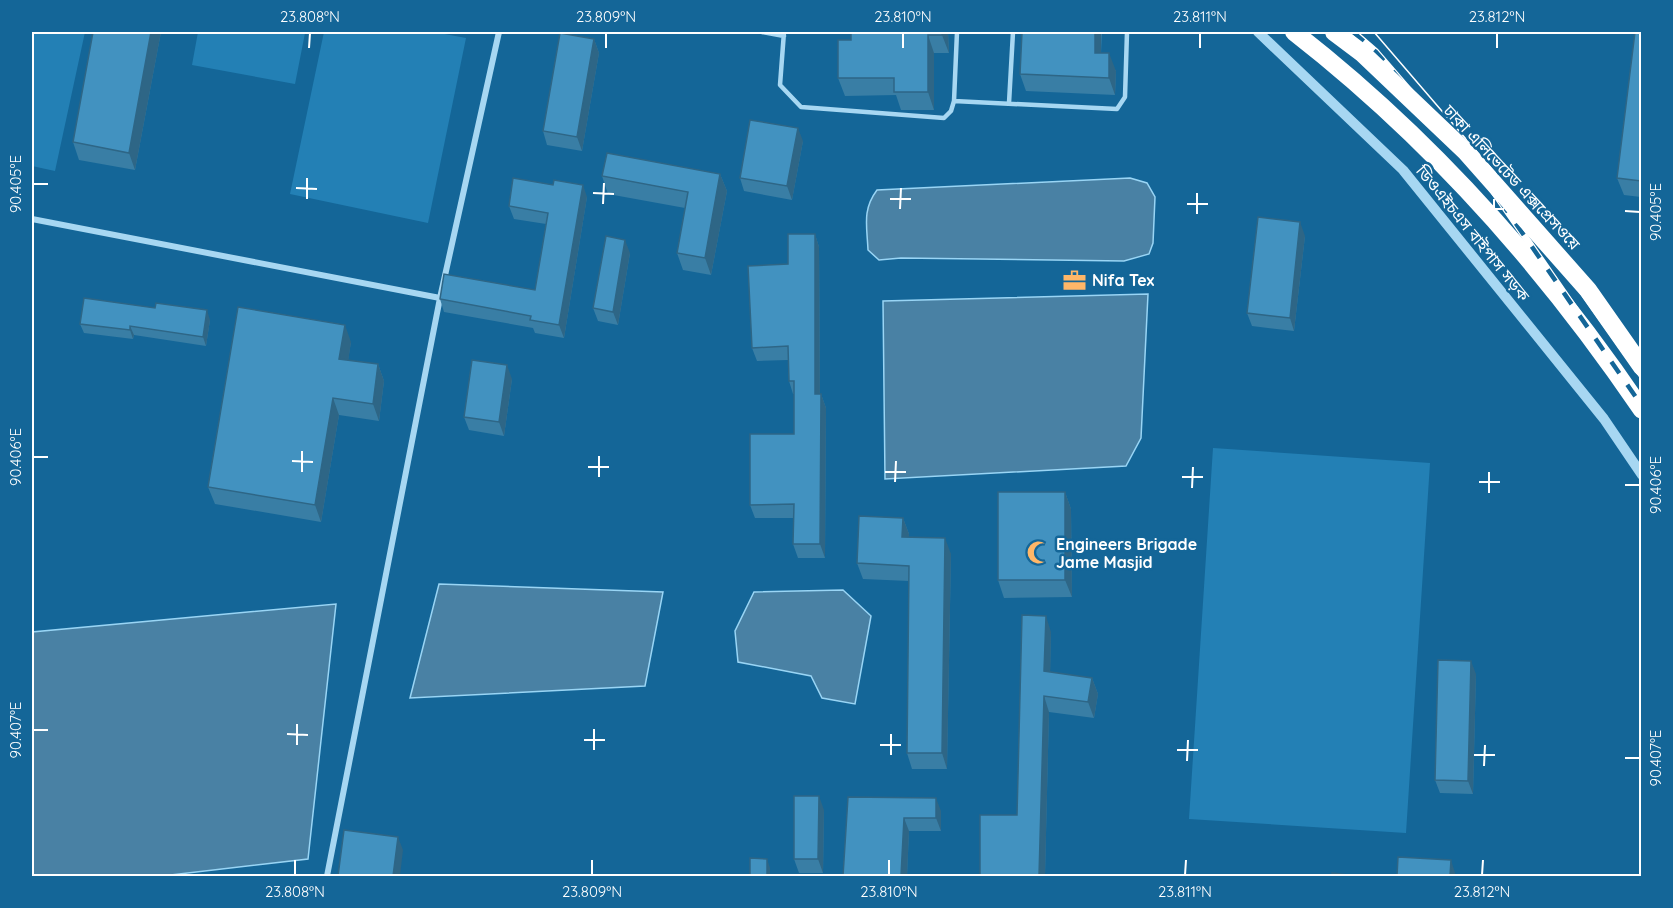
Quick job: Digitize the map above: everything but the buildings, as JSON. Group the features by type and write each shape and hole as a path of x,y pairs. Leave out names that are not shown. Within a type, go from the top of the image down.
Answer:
{"highway":[{"path":"1294,32 1333,62 1385,108 1483,207 1535,265 1600,349 1641,410"},
{"name":"ঢাকা এলিভেটেড এক্সপ্রেসওয়ে","path":"1334,32 1362,53 1466,152 1588,290 1641,367"}],"street":[{"path":"327,876 440,298 499,32"},
{"name":"ডিওএইচএস বাইপাস সড়ক","path":"1258,32 1403,170 1604,419 1641,475"},
{"path":"32,219 440,298"}],"lane":[{"path":"762,32 784,34 780,85 801,108 944,118 951,111 954,101 957,32"},
{"path":"1009,104 1013,32"},
{"path":"954,101 1117,109 1125,97 1127,32"}],"shaded area":[{"path":"32,32 85,32 55,171 32,166"},
{"path":"198,32 305,33 295,84 192,65"},
{"path":"324,32 434,32 466,38 428,223 290,194"},
{"path":"1130,178 1147,183 1155,197 1153,243 1149,254 1124,261 901,258 879,260 868,250 867,211 877,190"},
{"path":"1148,294 1141,438 1126,466 885,479 883,301"},
{"path":"1213,448 1430,463 1406,833 1189,819"},
{"path":"439,584 663,592 645,686 410,698"},
{"path":"843,590 871,616 855,704 822,698 811,676 738,662 735,631 754,592"},
{"path":"336,604 308,859 162,876 32,876 32,632"}],"tram line":[{"path":"1374,32 1496,174 1642,380"}],"railway":[{"path":"1353,32 1376,52 1483,176 1642,406"}],"place":[{"name":"Nifa Tex","path":"1074,280"},
{"name":"Engineers Brigade Jame Masjid","path":"1038,553"}]}
